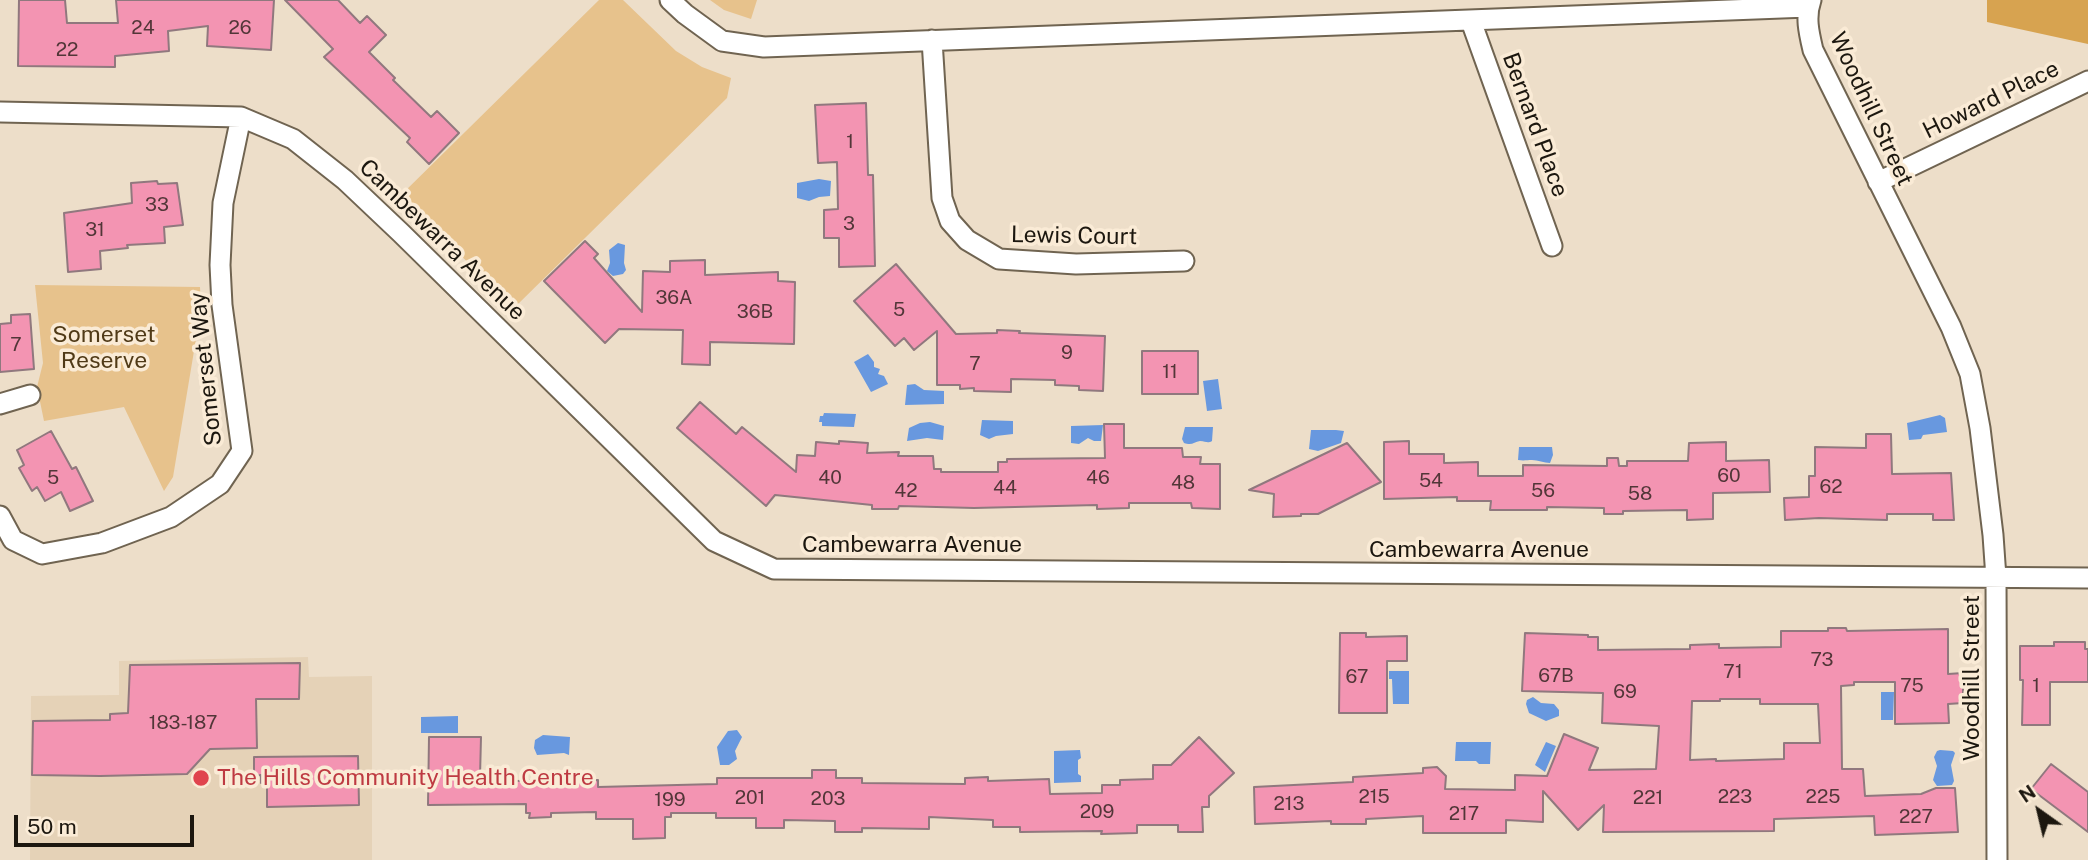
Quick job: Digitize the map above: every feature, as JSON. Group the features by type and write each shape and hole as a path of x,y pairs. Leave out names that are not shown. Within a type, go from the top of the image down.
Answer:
{"street":[{"name":"Woodhill Street","path":"670,0 723,41 764,47 1471,21 1809,4 1808,27 1813,50 1951,327 1970,374 1989,490 1996,578 1997,860"},
{"name":"Bernard Place","path":"1471,21 1552,246"},
{"name":"Lewis Court","path":"932,40 942,198 950,221 967,240 999,259 1076,264 1184,261"},
{"name":"Howard Place","path":"1878,182 2088,81"},
{"name":"Cambewarra Avenue","path":"0,112 241,117 293,139 345,180 401,233 714,541 774,569 2088,578"},
{"name":"Somerset Way","path":"0,516 13,540 42,554 102,543 171,517 220,484 242,452 222,305 220,265 223,203 241,117"},
{"path":"0,404 30,395"}],"shaded area":[{"path":"1987,0 2088,0 2088,44 1987,22"},
{"name":"The Hills Community Health Centre","path":"308,657 309,677 372,676 372,860 30,860 31,696 119,695 119,661"}],"green space":[{"path":"599,0 623,0 676,51 702,67 731,78 727,98 515,307 399,197"},
{"path":"710,0 757,0 751,19 724,10"},
{"name":"Somerset Reserve","path":"35,285 200,287 201,309 173,477 164,491 124,407 44,421 37,387 43,363"}],"water":[{"path":"819,179 831,181 830,196 809,201 797,198 797,183"},
{"path":"618,243 625,245 626,270 623,274 613,276 607,271 610,263 609,250"},
{"path":"868,354 874,367 880,369 878,374 884,376 888,384 871,392 854,362"},
{"path":"1218,379 1222,409 1207,411 1203,381"},
{"path":"915,384 924,390 944,391 944,404 905,405 907,385"},
{"path":"824,413 856,414 854,427 822,426 822,422 819,422"},
{"path":"1940,415 1945,418 1947,432 1909,440 1907,423"},
{"path":"982,420 1013,421 1013,434 989,439 980,435"},
{"path":"930,422 944,426 943,440 927,438 907,441 909,428"},
{"path":"1103,425 1101,441 1088,438 1079,444 1071,443 1071,426"},
{"path":"1185,427 1213,427 1212,441 1184,443 1182,439"},
{"path":"1311,430 1344,431 1341,443 1318,451 1309,449"},
{"path":"1519,447 1552,447 1553,455 1550,463 1518,460"},
{"path":"1389,671 1409,671 1409,704 1393,704"},
{"path":"1881,692 1894,692 1893,720 1881,720"},
{"path":"1533,697 1541,703 1554,704 1559,710 1559,716 1546,721 1529,713 1527,700"},
{"path":"458,716 458,733 421,733 421,717"},
{"path":"737,730 742,737 735,751 737,759 729,765 720,765 717,747 728,731"},
{"path":"543,735 570,737 569,755 537,755 535,740"},
{"path":"1456,742 1491,742 1490,764 1455,761"},
{"path":"1546,742 1556,746 1545,772 1535,765"},
{"path":"1080,750 1078,774 1081,776 1081,782 1054,783 1054,751"},
{"path":"1940,750 1955,753 1951,765 1954,781 1952,785 1937,786 1933,780 1937,766 1934,757"}],"building":[{"path":"19,0 65,0 67,23 118,23 116,0 274,0 271,50 207,46 208,26 168,31 169,51 115,56 115,67 18,66"},
{"path":"285,0 338,0 360,23 367,16 386,35 369,52 431,117 437,111 459,133 429,164 407,142 410,138 324,57 333,49"},
{"path":"866,103 868,175 873,175 875,266 839,267 839,238 824,238 824,210 838,209 837,162 818,163 815,105"},
{"path":"157,181 158,184 177,183 183,225 164,227 165,243 127,245 128,248 100,251 101,269 68,272 64,213 132,203 131,183"},
{"path":"585,241 598,254 594,258 642,312 643,271 670,272 670,261 705,260 705,275 778,272 778,281 795,282 794,344 710,342 710,365 682,364 683,330 619,329 605,343 544,281"},
{"path":"896,264 956,334 997,333 997,330 1105,336 1103,391 1055,385 1055,380 1011,379 1011,392 974,391 974,388 960,389 960,385 937,385 937,331 914,350 904,338 895,346 854,301"},
{"path":"30,314 34,369 0,372 0,324 11,323 11,315"},
{"path":"1142,351 1198,351 1198,394 1142,394"},
{"path":"700,402 736,434 742,427 796,472 797,455 815,456 816,442 868,443 867,453 899,452 898,456 933,456 934,469 941,469 941,472 998,472 998,462 1007,462 1007,459 1105,458 1104,424 1124,424 1124,448 1182,448 1183,457 1201,457 1200,464 1220,464 1220,509 1192,508 1191,503 1129,503 1129,508 1097,509 1097,505 974,508 899,506 898,509 872,509 872,505 775,495 766,506 677,428"},
{"path":"51,431 72,469 76,467 93,501 70,511 61,492 45,501 37,487 32,491 19,468 24,465 17,450"},
{"path":"1866,434 1891,434 1892,474 1951,473 1954,520 1933,520 1933,514 1887,514 1887,520 1785,520 1784,498 1809,497 1809,476 1815,476 1815,447 1866,448"},
{"path":"1409,441 1409,454 1444,454 1444,463 1478,462 1478,476 1523,476 1523,465 1607,466 1607,458 1618,458 1619,466 1627,466 1627,461 1688,461 1689,443 1726,442 1726,461 1769,460 1770,492 1713,493 1713,519 1687,520 1687,510 1604,514 1604,508 1490,510 1491,501 1457,501 1457,497 1384,499 1384,442"},
{"path":"1347,443 1381,482 1318,514 1301,516 1273,517 1274,494 1249,490"},
{"path":"1828,628 1846,628 1847,631 1948,629 1948,674 1963,673 1963,703 1948,704 1949,723 1895,724 1895,682 1854,682 1854,685 1841,686 1842,769 1863,769 1865,796 1921,794 1936,788 1955,788 1958,832 1875,835 1874,816 1774,819 1774,831 1603,832 1604,805 1578,830 1543,791 1543,822 1506,820 1506,833 1423,833 1423,816 1366,819 1366,824 1331,824 1331,821 1255,824 1254,787 1353,782 1353,777 1423,773 1423,768 1437,767 1446,776 1445,789 1515,790 1515,775 1547,776 1564,734 1598,748 1589,770 1656,769 1659,726 1602,723 1603,693 1522,691 1525,633 1598,637 1598,650 1690,649 1690,645 1719,644 1719,648 1781,647 1781,631 1828,631","holes":["1760,699 1760,704 1818,704 1820,743 1784,743 1784,759 1690,760 1692,701"]},
{"path":"1340,633 1366,633 1366,637 1407,636 1407,661 1387,661 1387,713 1339,713"},
{"path":"2054,642 2085,642 2085,649 2088,649 2088,682 2050,682 2050,725 2022,725 2023,680 2020,680 2020,646 2054,646"},
{"name":"The Hills Community Health Centre","path":"300,663 299,699 256,699 257,748 210,749 187,774 32,775 33,721 110,720 110,714 128,713 130,665"},
{"path":"429,737 481,737 480,777 513,777 513,781 598,780 598,787 717,784 717,778 812,778 812,770 836,770 836,778 862,778 862,783 965,784 965,778 988,777 988,781 1049,779 1050,794 1102,793 1102,785 1120,785 1120,780 1153,779 1153,765 1171,765 1199,737 1234,773 1209,796 1209,807 1202,807 1203,832 1178,832 1178,825 1137,825 1137,833 1020,832 1020,827 993,827 993,820 929,817 929,829 862,828 862,832 835,832 835,821 784,820 784,828 756,828 756,818 716,818 716,813 671,813 671,817 665,817 665,838 633,839 633,819 596,819 596,812 551,813 551,817 529,818 526,804 428,805"},
{"path":"358,756 359,805 267,807 267,783 261,783 261,775 254,776 254,757"},
{"path":"2051,764 2088,792 2088,832 2031,789"}],"place":[{"name":"The Hills Community Health Centre","path":"201,778"}]}
